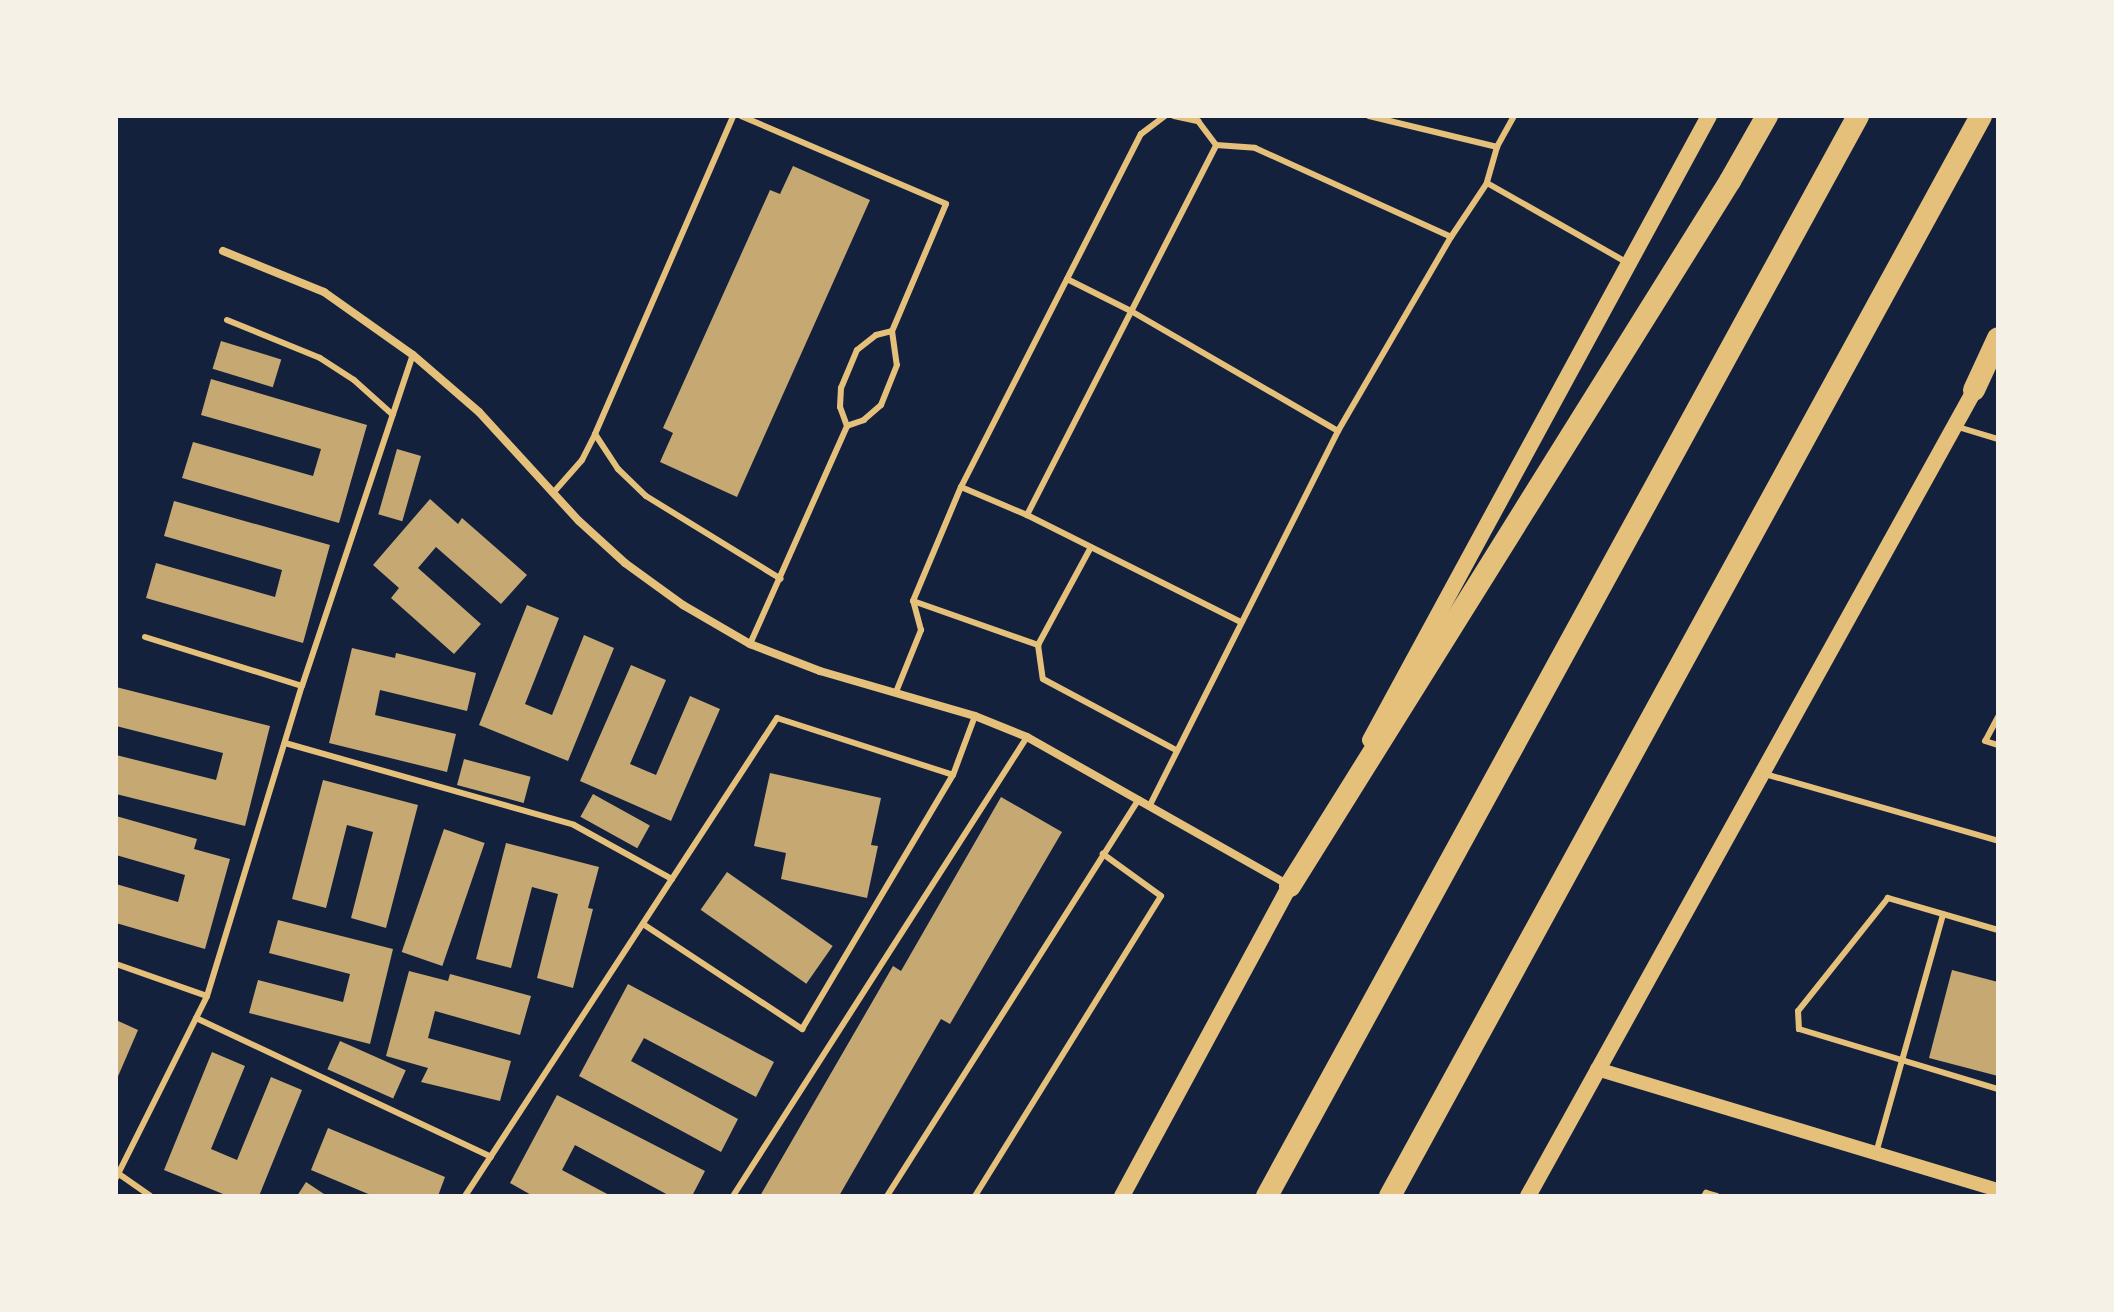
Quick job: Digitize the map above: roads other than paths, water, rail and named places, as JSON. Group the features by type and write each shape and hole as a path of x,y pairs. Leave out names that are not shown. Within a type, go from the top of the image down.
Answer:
{"highway":[{"path":"1290,886 1730,181 1767,116"},
{"path":"1267,1196 1858,116"},
{"path":"1390,1196 1981,116"},
{"path":"1974,390 1998,338"}],"main road":[{"path":"1122,1196 1709,116"},
{"path":"1528,1196 1998,348"}],"street":[{"path":"223,251 324,292 413,355 479,412 553,493 625,563 683,605 750,644 820,671 975,716 1027,737 1290,886"},
{"path":"1597,1069 1998,1190"}],"lane":[{"path":"553,493 582,460 595,434 733,116"},
{"path":"741,116 946,204 892,331 897,365 881,405 864,420 847,426"},
{"path":"896,692 921,630 913,601 961,487 1141,134 1165,116"},
{"path":"1174,116 1198,121 1216,145 1255,148 1451,237"},
{"path":"1369,116 1497,147"},
{"path":"1150,805 1338,431 1451,237 1487,183 1497,147 1514,116"},
{"path":"1027,515 1216,145"},
{"path":"1487,183 1629,264"},
{"path":"1067,279 1131,311 1338,431"},
{"path":"227,320 320,358 354,380 393,415"},
{"path":"750,644 847,426 840,407 841,388 857,350 876,335 892,331"},
{"path":"150,1196 117,1176 207,996 302,686 413,355"},
{"path":"1955,426 1998,439"},
{"path":"595,434 618,469 646,496 781,579"},
{"path":"961,487 1027,515 1241,622"},
{"path":"1091,547 1038,645 1043,679 1176,750"},
{"path":"913,601 1038,645"},
{"path":"145,637 302,686"},
{"path":"643,924 802,1029 953,775 975,716"},
{"path":"1998,717 1985,741 1998,745"},
{"path":"466,1196 777,718 953,775"},
{"path":"733,1196 1027,737"},
{"path":"285,743 574,825 672,879"},
{"path":"1762,773 1998,841"},
{"path":"887,1196 1139,799"},
{"path":"975,1196 1161,896 1103,854"},
{"path":"1998,930 1888,898 1798,1011 1799,1029 1998,1089"},
{"path":"1876,1154 1943,914"},
{"path":"116,964 207,996"},
{"path":"196,1018 491,1157"},
{"path":"1704,1196 1706,1193 1717,1196"}]}
